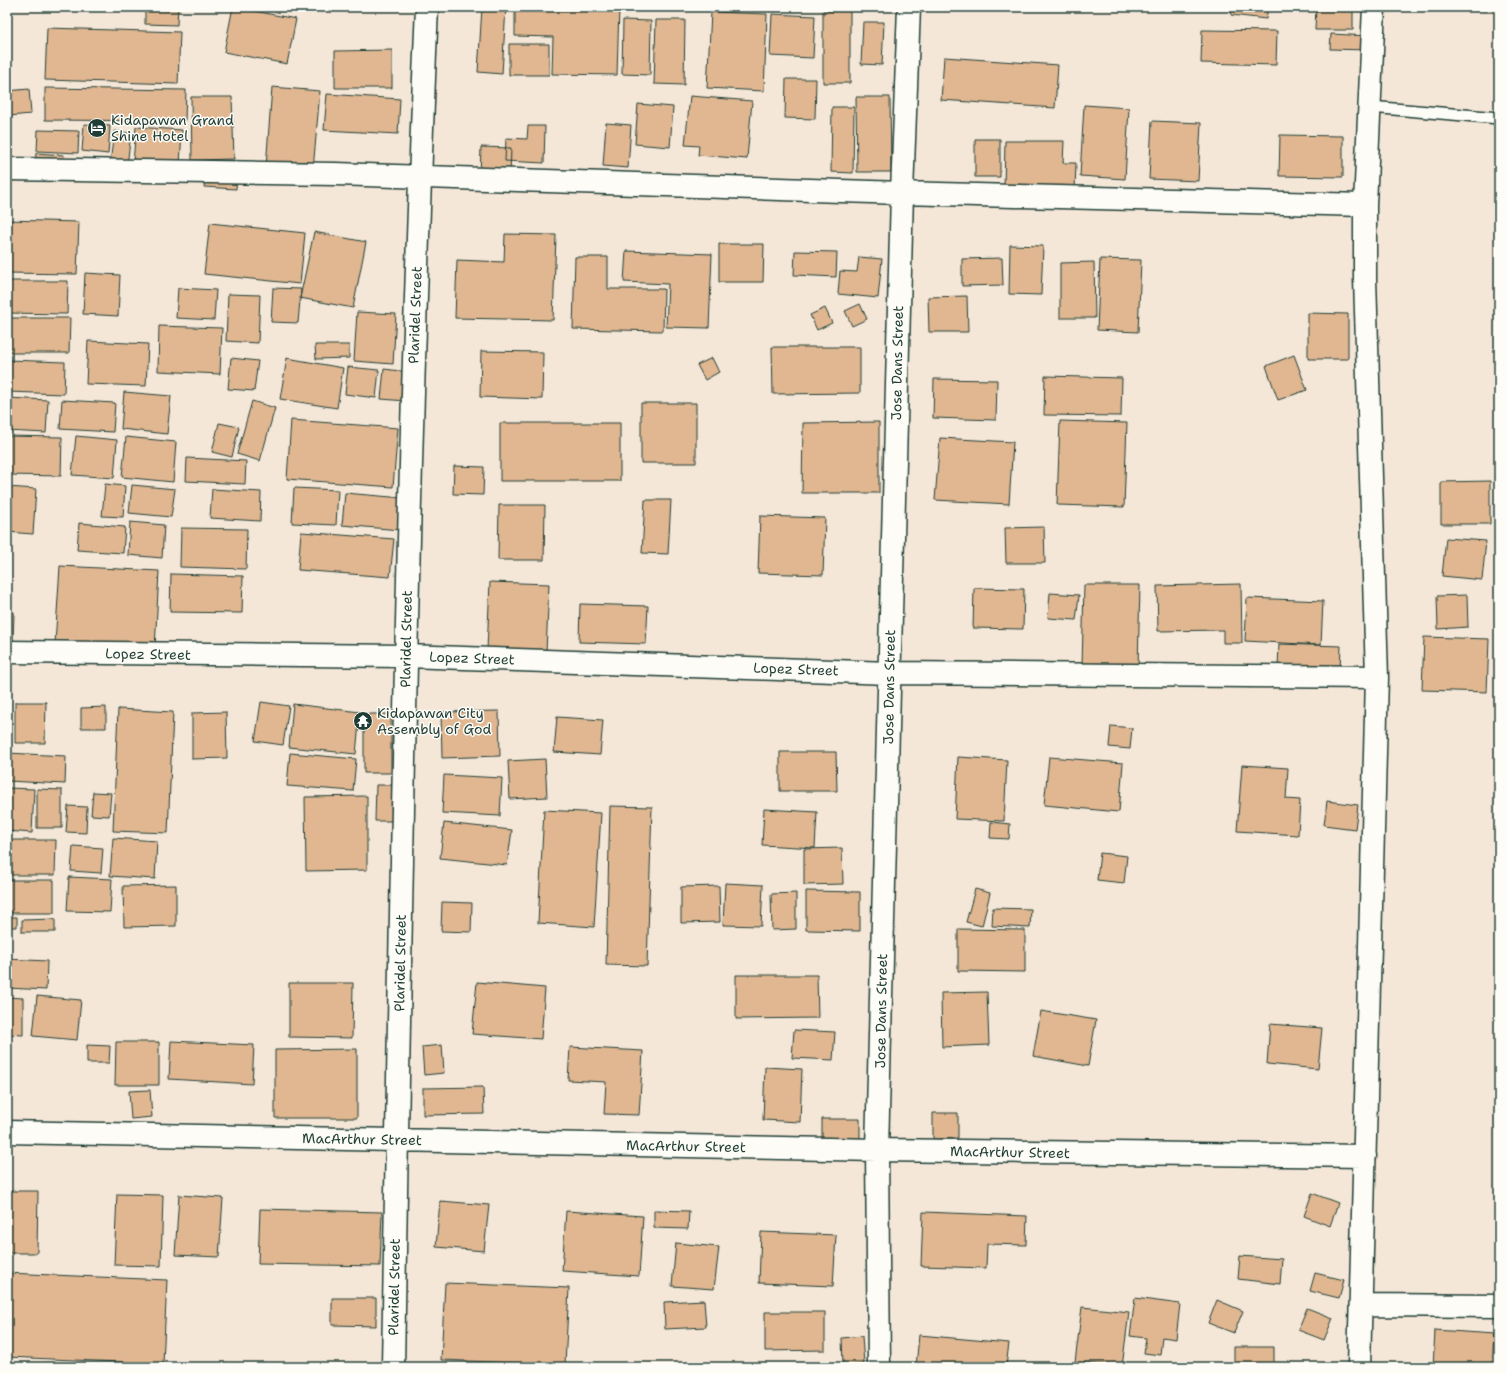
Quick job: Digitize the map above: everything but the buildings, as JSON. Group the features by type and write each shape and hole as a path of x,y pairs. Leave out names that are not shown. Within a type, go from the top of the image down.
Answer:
{"street":[{"name":"Plaridel Street","path":"393,1367 406,656 419,177 427,7"},
{"name":"Jose Dans Street","path":"880,1367 877,1150 902,193 909,7"},
{"path":"1359,1367 1362,1305 1377,677 1365,278 1365,205 1374,7"},
{"path":"7,169 336,174 902,193 1365,205"},
{"name":"Lopez Street","path":"7,652 406,656 889,673 1377,677"},
{"name":"MacArthur Street","path":"7,1132 877,1150 1365,1156"},
{"path":"1362,1305 1499,1306"}],"lane":[{"path":"1370,107 1499,118"}],"place":[{"name":"Kidapawan Grand Shine Hotel","path":"97,128"},
{"name":"Kidapawan City Assembly of God","path":"363,721"}]}
